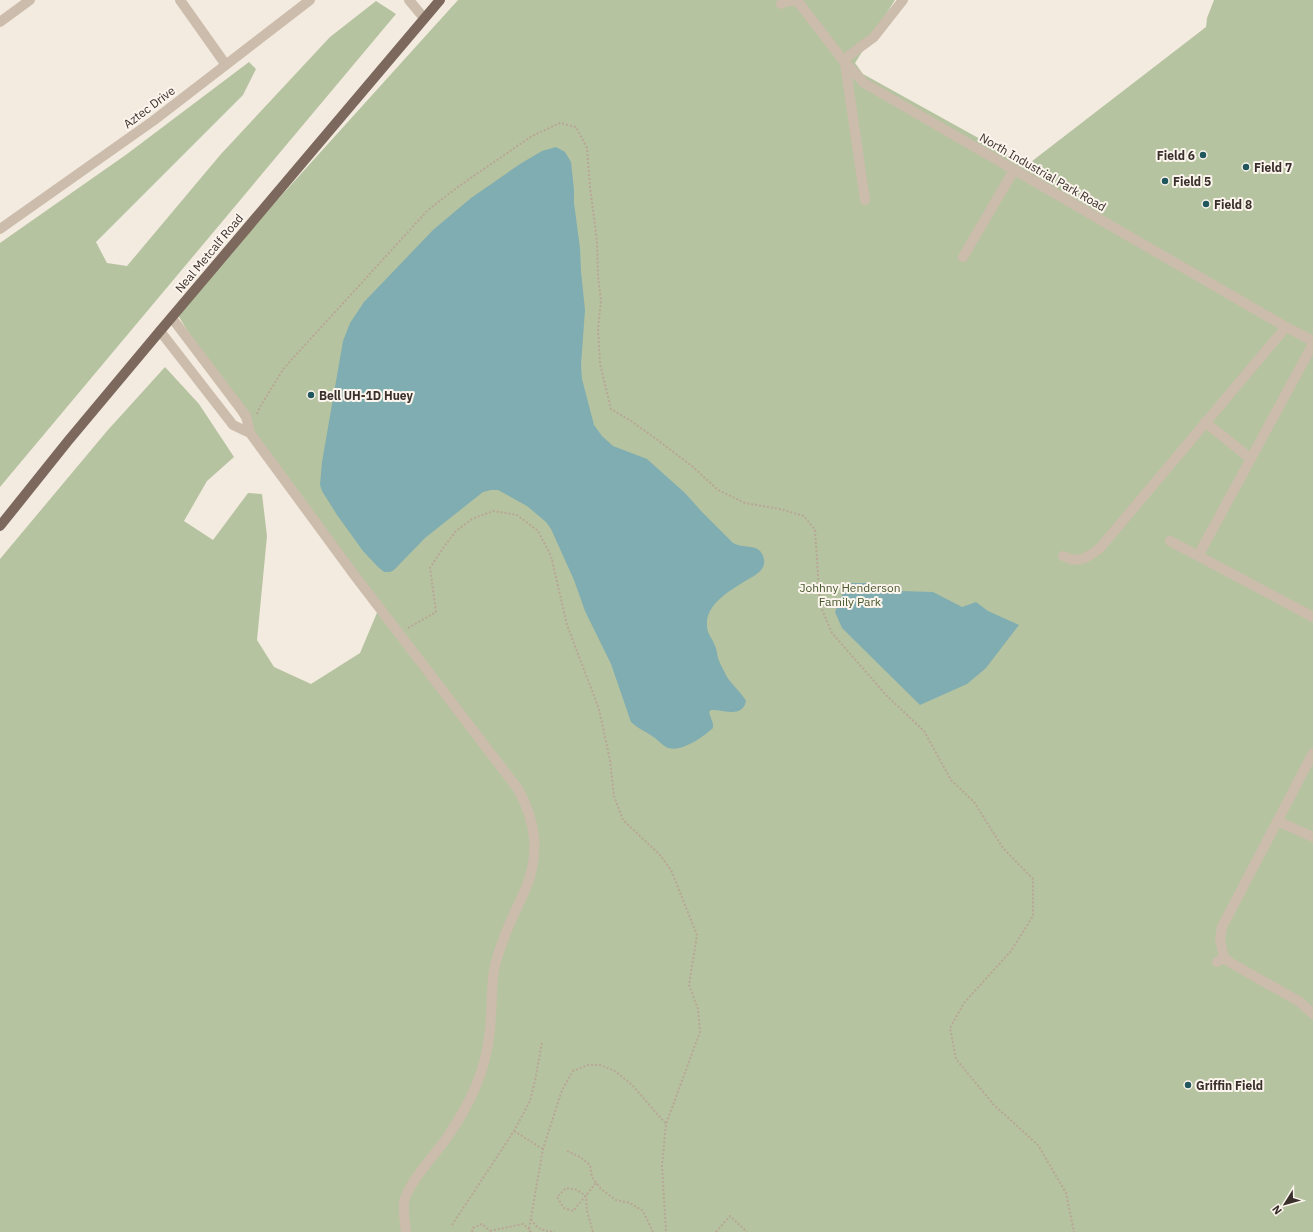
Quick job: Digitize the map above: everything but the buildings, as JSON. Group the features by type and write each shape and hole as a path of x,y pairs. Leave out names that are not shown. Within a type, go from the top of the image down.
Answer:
{"main road":[{"name":"Neal Metcalf Road","path":"0,526 68,441 160,331 440,0"}],"street":[{"path":"0,22 30,0"},
{"path":"180,0 226,65"},
{"name":"Aztec Drive","path":"0,229 153,121 310,0"},
{"path":"409,0 424,18"},
{"name":"North Industrial Park Road","path":"781,4 790,0 799,3 844,62 864,83 1286,327 1313,341"},
{"path":"865,200 844,62 874,37 903,0"},
{"path":"963,257 1014,170"},
{"path":"172,318 246,416 250,434 355,576 518,789 525,802 534,830 534,859 526,887 508,926 494,969 490,1030 485,1059 476,1087 462,1113 447,1138 411,1186 404,1201 406,1232"},
{"path":"1063,556 1070,559 1081,560 1089,557 1100,548 1286,327"},
{"path":"160,331 232,425 250,434"},
{"path":"1198,556 1313,344"},
{"path":"1205,422 1251,459"},
{"path":"1170,541 1313,617"},
{"path":"1313,753 1222,927 1220,938 1221,960 1230,963 1300,1002 1313,1014"},
{"path":"1277,821 1313,837"}],"path":[{"path":"250,434 261,405 284,368 428,210 459,186 532,136 560,123 576,127 587,148 597,241 598,276 601,301 598,329 600,364 611,409 655,438 693,467 718,490 745,503 780,509 804,516 815,530 820,605 832,633 887,696 924,731 951,780 974,802 1003,848 1033,879 1033,916 1011,951 964,1003 950,1028 956,1060 994,1105 1038,1145 1066,1193 1074,1232"},
{"path":"399,633 436,612 430,568 456,531 472,519 493,511 517,515 538,531 551,556 567,625 599,709 610,760 614,796 623,820 660,855 672,870 697,934 689,985 698,1009 700,1032 666,1124 662,1166 666,1232"},
{"path":"452,1225 514,1131 530,1101 542,1042"},
{"path":"530,1231 543,1148 562,1090 573,1071 588,1064 600,1065 615,1071 632,1085 666,1124"},
{"path":"514,1131 543,1148"},
{"path":"567,1151 580,1157 590,1165 592,1177 601,1189 616,1200 630,1203 643,1211 653,1232"},
{"path":"586,1196 577,1190 566,1188 557,1197 564,1208 573,1210 586,1196 596,1183"},
{"path":"586,1196 587,1211 593,1232"},
{"path":"716,1232 730,1216 747,1232"},
{"path":"531,1218 538,1229 555,1232"},
{"path":"472,1232 474,1228 482,1224 490,1231 523,1224 530,1231"}],"green space":[{"name":"Johhny Henderson Family Park","path":"458,0 895,0 855,63 863,74 1027,165 1206,27 1207,18 1214,0 1313,0 1313,1232 0,1232 0,559 107,431 165,367 199,404 234,457 207,481 184,521 213,540 248,493 262,494 267,536 257,640 274,667 311,684 360,653 379,608 250,433 176,312"},
{"path":"376,1 396,14 0,487 0,243 127,154 249,62 256,69 243,95 96,242 107,263 127,266 221,154 330,37"}],"water":[{"path":"556,147 565,152 571,162 585,310 581,365 582,379 594,425 602,436 613,446 647,459 685,493 733,543 740,546 757,548 764,558 764,565 762,569 720,598 710,611 707,618 708,632 716,648 719,660 727,677 746,701 744,707 741,710 732,712 711,710 709,712 713,728 691,744 678,748 672,749 666,747 631,722 611,664 585,611 574,580 551,529 546,522 527,506 498,490 483,492 425,538 394,570 384,572 363,551 337,515 322,491 320,485 322,462 343,341 350,323 364,302 433,230 471,198 520,164 542,151"},
{"path":"847,583 870,583 901,591 933,592 962,607 976,602 988,611 1019,625 986,668 967,684 920,705 842,628 835,612"}],"place":[{"name":"Field 6","path":"1203,155"},
{"name":"Field 7","path":"1246,167"},
{"name":"Field 5","path":"1165,181"},
{"name":"Field 8","path":"1206,204"},
{"name":"Bell UH-1D Huey","path":"311,395"},
{"name":"Griffin Field","path":"1188,1085"}]}
